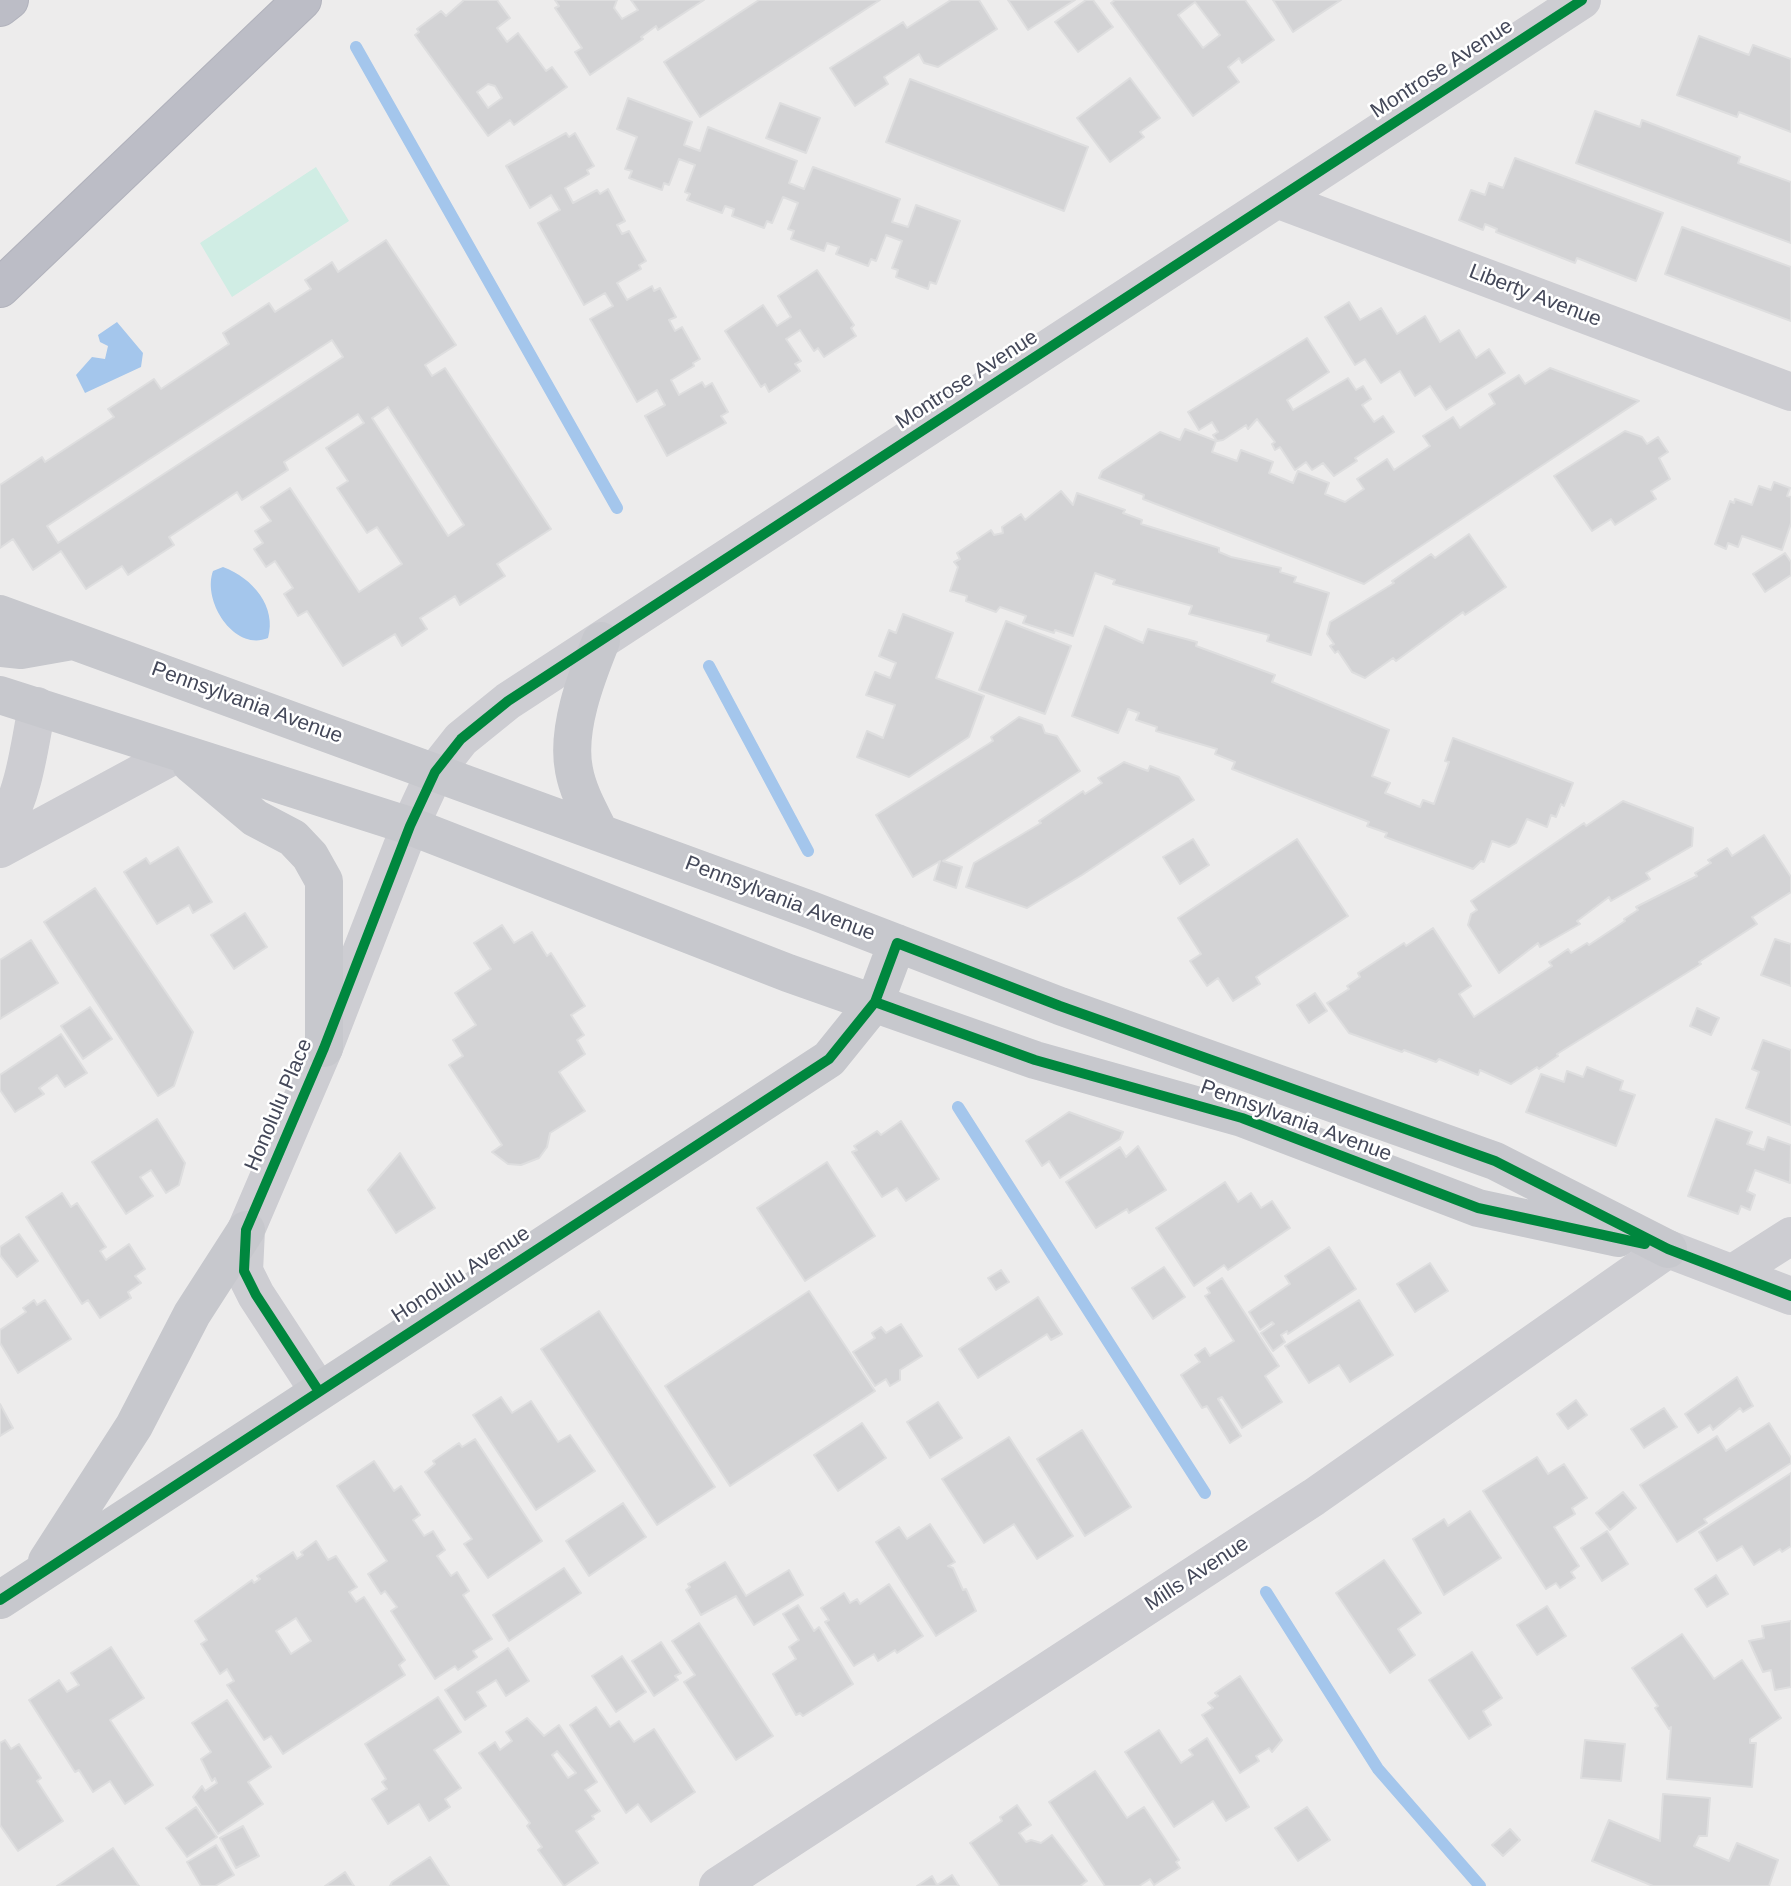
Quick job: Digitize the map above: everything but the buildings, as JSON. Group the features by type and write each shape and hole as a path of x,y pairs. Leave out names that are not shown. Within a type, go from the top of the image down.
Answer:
{"highway":[{"path":"0,7 9,0"},
{"path":"0,288 302,0"}],"main road":[{"name":"Pennsylvania Avenue","path":"0,614 598,831 1060,1006 1495,1161 1668,1249"},
{"path":"0,648 21,650 74,640"},
{"path":"598,831 580,793 573,767 576,722 584,682 601,641"},
{"name":"Pennsylvania Avenue","path":"0,695 410,825 788,973 1035,1060 1242,1118 1478,1208 1668,1249"},
{"path":"178,753 255,818 293,838 310,856 324,881 324,1048"},
{"name":"Honolulu Avenue","path":"0,1600 829,1059 875,1002 897,943"},
{"path":"38,1575 134,1426 192,1314 246,1230"}],"street":[{"name":"Montrose Avenue","path":"410,825 435,772 461,739 483,719 1582,0"},
{"name":"Liberty Avenue","path":"1279,200 1791,392"},
{"path":"0,838 17,805 23,786 37,706"},
{"path":"0,849 178,753"},
{"name":"Honolulu Place","path":"318,1390 256,1295 244,1271 246,1230 324,1048 410,825"},
{"path":"1734,1273 1791,1236"},
{"name":"Pennsylvania Avenue","path":"1668,1249 1791,1296"},
{"name":"Mills Avenue","path":"718,1886 1314,1497 1668,1249"}],"green space":[{"path":"316,167 349,221 232,297 200,243"}],"water":[{"path":"117,322 143,353 141,367 85,393 76,375 92,357 105,359 108,346 100,342 98,335"},
{"path":"223,567 244,578 260,595 269,615 268,638 244,638 224,621 212,596 211,583 213,571"}],"waterway":[{"path":"356,47 617,508"},
{"path":"709,666 808,851"},
{"path":"958,1107 1205,1493"},
{"path":"1266,1592 1378,1769 1480,1886"}],"cycle path":[{"path":"318,1390 256,1295 244,1271 246,1230 324,1048 410,826 435,772 461,739 508,701 1582,0"},
{"path":"0,1600 829,1059 875,1002 897,943 1060,1006 1495,1161 1668,1249 1791,1296"},
{"path":"875,1002 1035,1060 1242,1118 1478,1208 1645,1244"}]}
